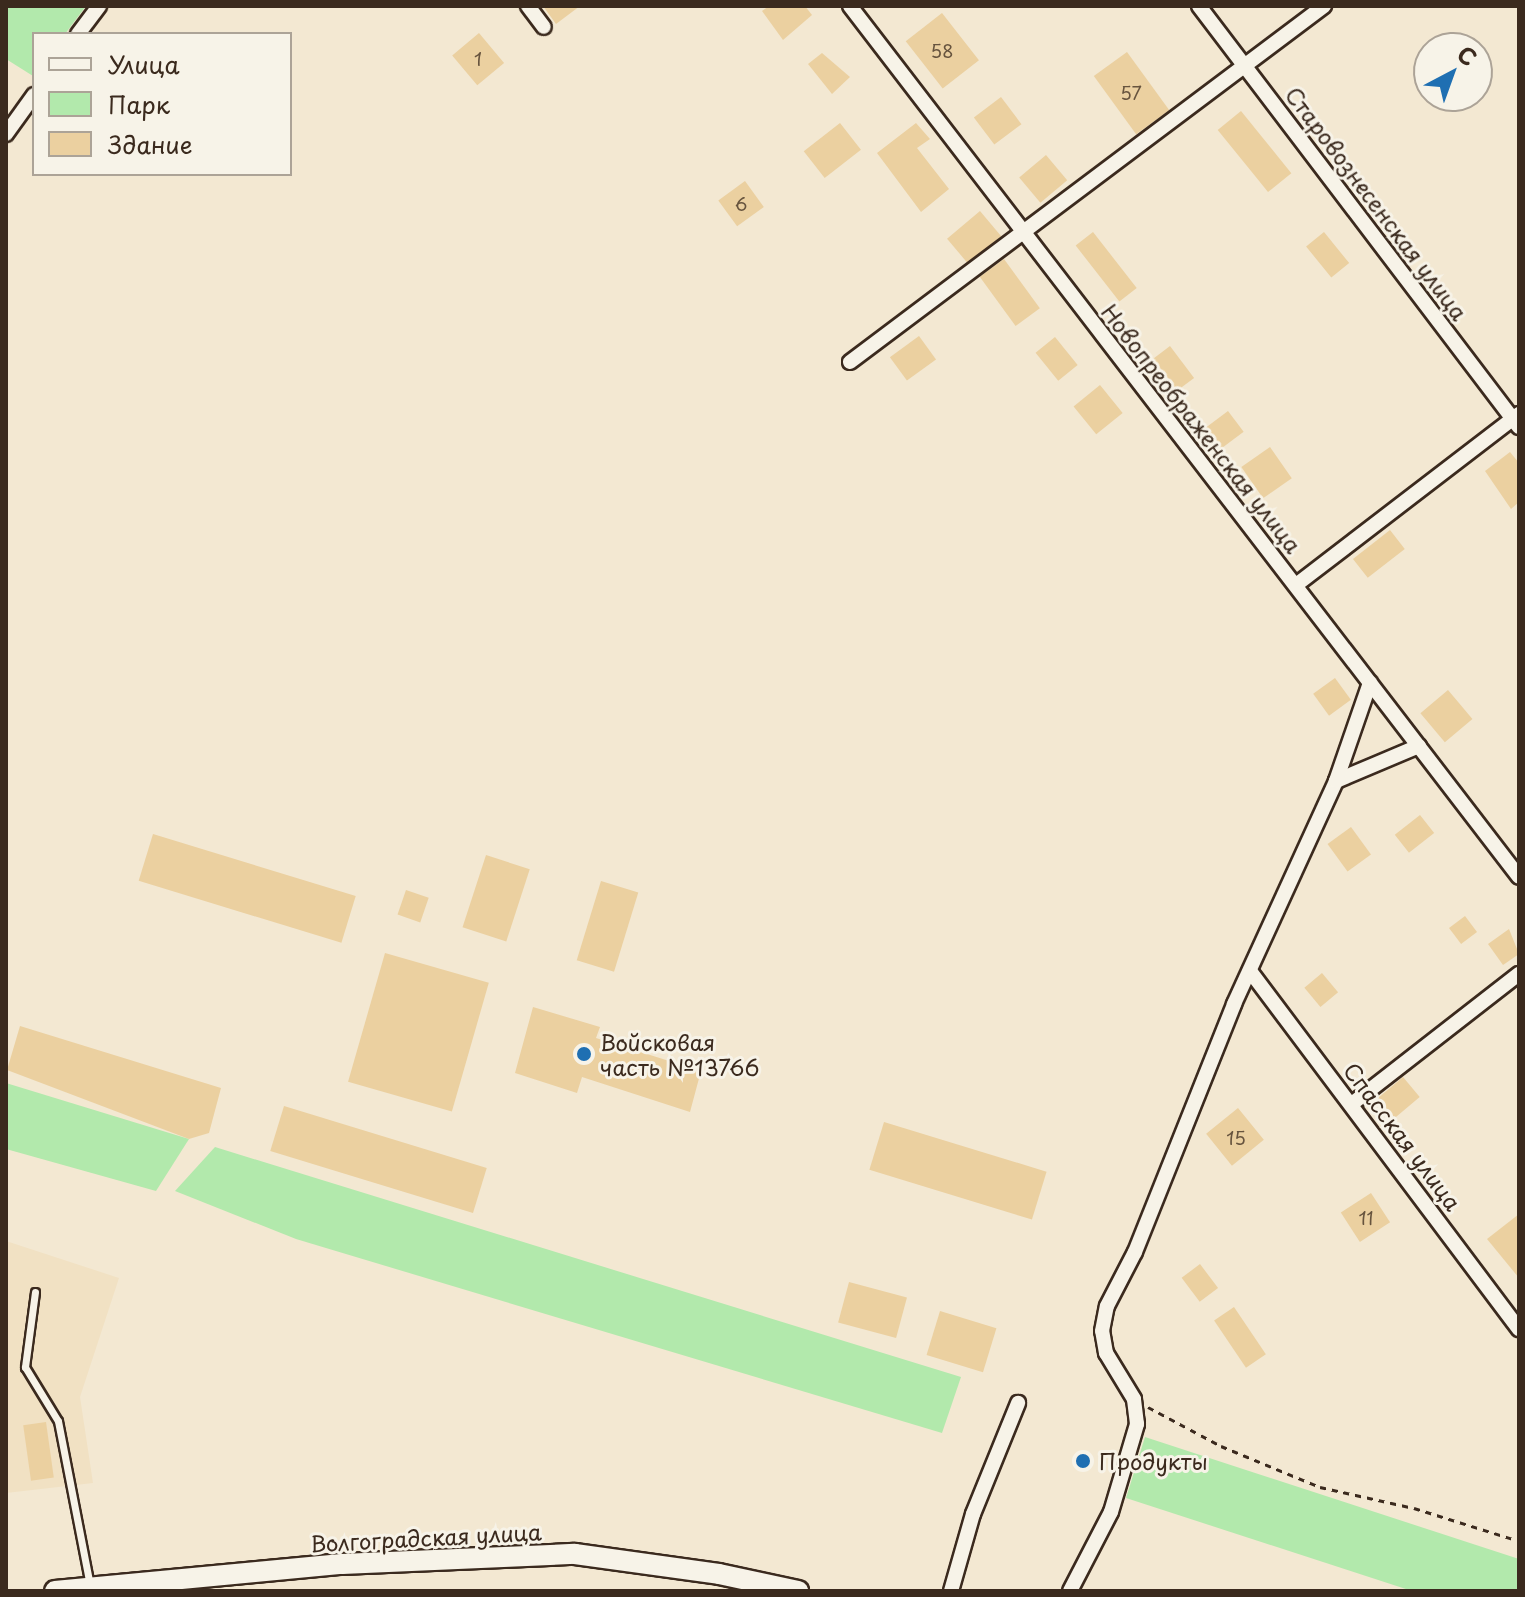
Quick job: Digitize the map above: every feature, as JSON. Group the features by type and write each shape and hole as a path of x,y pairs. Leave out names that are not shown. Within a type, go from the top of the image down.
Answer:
{"main road":[{"name":"Волгоградская улица","path":"55,1591 342,1564 575,1554 719,1574 798,1591"}],"street":[{"path":"80,32 99,6"},
{"path":"528,6 544,27"},
{"name":"Новопреображенская улица","path":"850,6 1519,877"},
{"name":"Старовознесенская улица","path":"1199,6 1517,420"},
{"path":"850,362 1244,63 1324,6"},
{"path":"6,134 32,98"},
{"path":"1296,585 1517,420"},
{"path":"1070,1591 1111,1512 1137,1424 1134,1399 1106,1353 1102,1331 1107,1306 1135,1252 1250,971 1336,781 1370,683"},
{"path":"1336,781 1419,746"},
{"name":"Спасская улица","path":"1250,971 1353,1103 1519,1329"},
{"path":"1353,1103 1519,974"},
{"path":"951,1591 973,1514 1018,1403"}],"lane":[{"path":"35,1292 25,1367 58,1421 90,1586"}],"path":[{"path":"1134,1399 1221,1446 1320,1487 1414,1508 1519,1541"}],"shaded area":[{"path":"6,1241 119,1278 80,1397 93,1483 6,1493"}],"green space":[{"path":"6,6 86,6 66,32 32,32 32,75 6,59"},
{"path":"6,1083 189,1139 156,1191 6,1149"},
{"path":"215,1147 961,1377 942,1433 296,1239 175,1191"},
{"path":"1145,1437 1519,1559 1519,1591 1412,1591 1126,1498"}],"building":[{"path":"543,6 580,6 556,24"},
{"path":"769,6 805,6 812,15 783,40 762,11"},
{"path":"942,13 979,60 943,89 906,41"},
{"path":"479,33 504,63 477,85 452,55"},
{"path":"1127,52 1169,110 1136,134 1094,76"},
{"path":"822,53 850,77 832,94 808,64"},
{"path":"1001,97 1021,124 994,145 974,117"},
{"path":"1241,111 1291,173 1268,192 1218,130"},
{"path":"840,123 861,150 825,178 804,151"},
{"path":"916,123 930,139 917,148 949,189 921,212 877,153"},
{"path":"1046,155 1067,180 1040,203 1019,177"},
{"path":"745,181 764,207 737,226 718,200"},
{"path":"980,211 1001,236 968,264 947,239"},
{"path":"1093,232 1137,288 1119,301 1076,246"},
{"path":"1324,232 1349,263 1331,278 1306,246"},
{"path":"1004,259 1040,308 1016,326 980,277"},
{"path":"919,336 936,359 907,381 890,357"},
{"path":"1055,337 1078,365 1058,381 1036,353"},
{"path":"1170,346 1194,378 1177,391 1153,359"},
{"path":"1100,385 1123,413 1096,434 1074,406"},
{"path":"1228,411 1244,432 1217,452 1202,431"},
{"path":"1270,447 1292,478 1263,498 1241,467"},
{"path":"1510,452 1519,463 1519,502 1511,509 1485,471"},
{"path":"1390,530 1405,549 1368,578 1353,559"},
{"path":"1335,678 1351,700 1329,716 1313,694"},
{"path":"1448,690 1472,719 1445,742 1420,713"},
{"path":"1420,815 1434,833 1409,853 1395,835"},
{"path":"1351,827 1371,855 1348,872 1328,844"},
{"path":"153,834 356,896 341,943 139,881"},
{"path":"486,855 530,869 506,941 463,927"},
{"path":"601,881 638,892 614,972 577,960"},
{"path":"406,890 429,898 420,922 398,915"},
{"path":"1465,916 1477,932 1461,944 1449,928"},
{"path":"1509,929 1519,954 1503,965 1488,944"},
{"path":"385,953 489,983 452,1112 348,1082"},
{"path":"1322,973 1338,992 1320,1007 1304,988"},
{"name":"Войсковая часть №13766","path":"533,1007 600,1027 596,1038 701,1071 690,1112 582,1077 577,1093 515,1073"},
{"path":"20,1026 221,1088 209,1133 189,1139 7,1070"},
{"path":"1403,1077 1420,1097 1394,1118 1378,1098"},
{"path":"284,1106 487,1168 473,1213 270,1151"},
{"path":"1238,1108 1264,1140 1232,1166 1206,1134"},
{"path":"884,1122 1047,1172 1032,1220 869,1170"},
{"path":"1371,1193 1390,1222 1360,1242 1341,1213"},
{"path":"1519,1214 1519,1278 1487,1239"},
{"path":"1200,1264 1218,1288 1200,1302 1182,1278"},
{"path":"849,1282 907,1298 896,1338 838,1323"},
{"path":"1234,1307 1266,1354 1246,1368 1214,1320"},
{"path":"940,1311 996,1328 983,1372 927,1355"},
{"path":"46,1422 54,1477 31,1481 23,1425"}],"place":[{"name":"Войсковая часть №13766","path":"584,1054"},
{"name":"Продукты","path":"1083,1461"}]}
